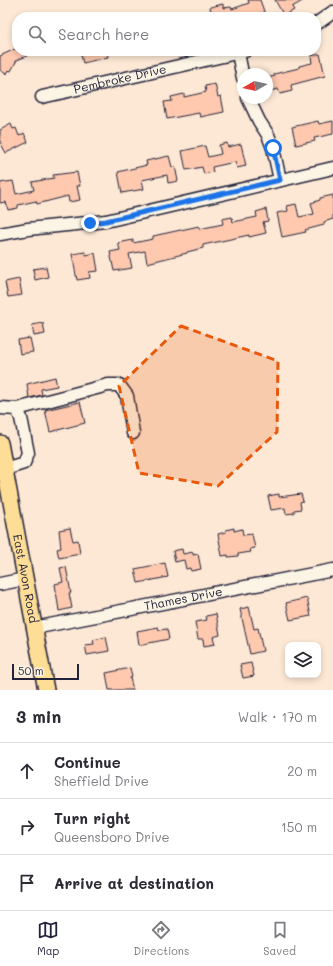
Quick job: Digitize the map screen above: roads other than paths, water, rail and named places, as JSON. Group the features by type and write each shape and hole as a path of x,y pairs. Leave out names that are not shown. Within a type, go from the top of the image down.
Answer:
{"main road":[{"name":"East Avon Road","path":"0,443 46,690"}],"street":[{"path":"321,20 333,12"},
{"name":"Pembroke Drive","path":"42,97 223,56"},
{"path":"241,56 242,68"},
{"path":"251,104 268,135 273,148 280,180"},
{"path":"0,234 28,229 106,221 333,168"},
{"path":"0,408 17,409 108,385 119,385 127,396 133,433"},
{"path":"5,469 24,463 28,453 21,418 17,409"},
{"name":"Thames Drive","path":"34,628 333,570"},
{"path":"0,584 25,579"}]}
